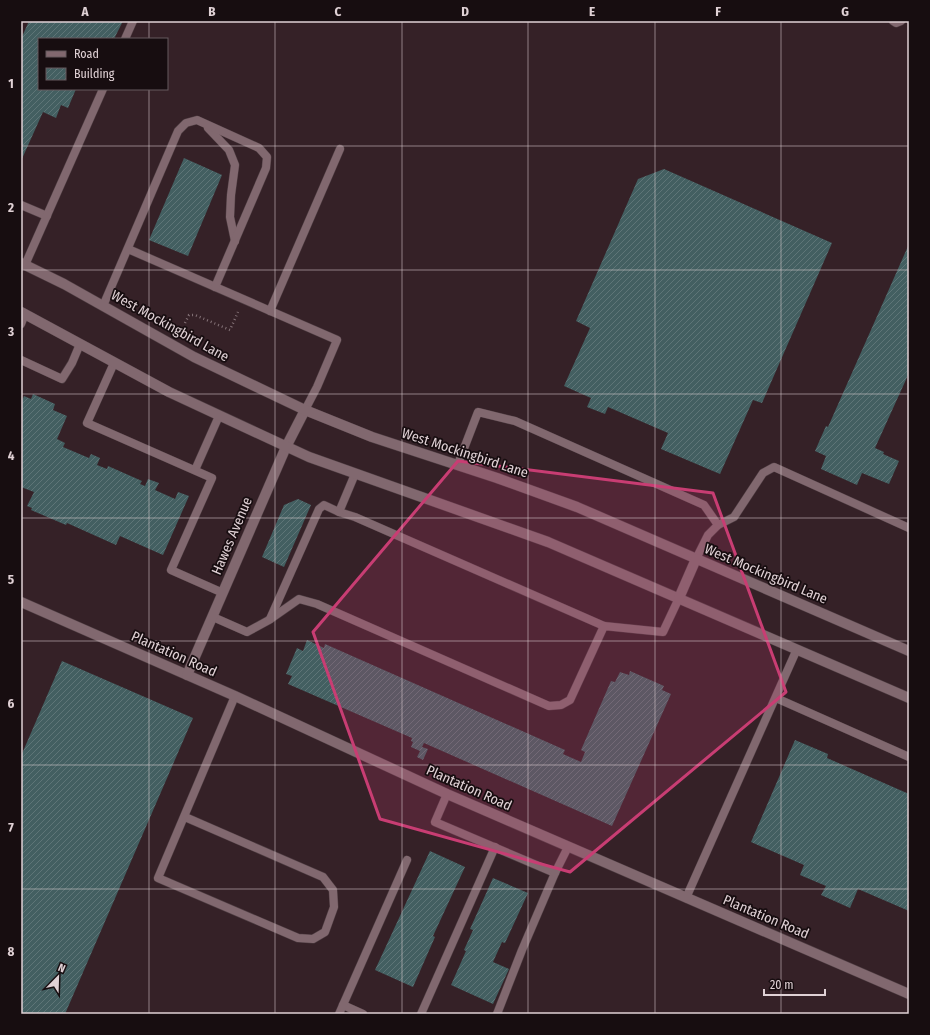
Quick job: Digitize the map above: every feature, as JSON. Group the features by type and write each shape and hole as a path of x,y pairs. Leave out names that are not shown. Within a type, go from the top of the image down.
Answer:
{"main road":[{"name":"West Mockingbird Lane","path":"23,264 103,306 194,357 306,410 379,439 458,464 577,507 909,651"},
{"path":"22,317 80,344 169,392 309,457 548,542 909,698"},
{"name":"Hawes Avenue","path":"187,675 286,447 306,410"},
{"path":"679,598 696,559"},
{"name":"Plantation Road","path":"21,602 235,696 447,794 909,994"}],"lane":[{"path":"125,38 133,21"},
{"path":"893,21 896,23 901,21"},
{"path":"23,264 47,216 103,90"},
{"path":"103,306 178,131 186,123 196,120 259,148 267,157 266,168 215,287"},
{"path":"204,124 229,150 235,165 230,217 235,240"},
{"path":"270,311 340,149"},
{"path":"21,204 47,216"},
{"path":"128,249 337,340 306,410"},
{"path":"21,360 62,378 72,362 80,344"},
{"path":"114,363 86,423 212,478 171,570 223,593"},
{"path":"458,464 478,412 515,421 704,505 718,525"},
{"path":"194,470 219,416"},
{"path":"696,559 708,535 718,525 734,517 763,473 774,467 909,528"},
{"path":"339,512 355,474"},
{"path":"269,620 319,509 324,505 355,517 604,626 663,632 679,598"},
{"path":"213,617 247,632 269,620 299,599 317,604 549,706 561,705 570,700 604,626"},
{"path":"686,898 797,649"},
{"path":"185,817 323,877 333,890 334,907 325,932 313,938 298,938 158,878 235,696"},
{"path":"776,698 909,757"},
{"path":"447,794 435,822 495,846 555,873"},
{"path":"421,1014 495,846"},
{"path":"497,1014 522,950 555,873 568,847"},
{"path":"339,1014 407,860"},
{"path":"343,1005 363,1014"}],"path":[{"path":"185,323 189,315 195,315 230,330 239,311"}],"highlighted area":[{"path":"458,461 713,493 786,692 570,872 380,819 313,632"}],"building":[{"path":"29,21 123,21 114,38 38,38 38,90 76,90 68,108 61,105 56,118 43,112 21,161 21,39"},
{"path":"184,158 222,175 188,256 149,240"},
{"path":"664,169 832,243 762,403 753,400 720,474 661,449 668,433 608,407 605,414 587,407 591,398 564,386 590,328 576,321 638,179"},
{"path":"909,244 909,373 875,448 884,452 883,454 899,461 889,484 862,473 857,485 821,469 826,456 815,451 826,426 828,427"},
{"path":"33,394 55,404 53,410 67,416 57,439 65,443 63,447 89,458 91,454 100,458 97,465 107,469 108,466 142,481 140,484 145,486 148,479 159,483 155,490 175,499 178,492 189,496 163,555 120,536 116,545 67,523 66,525 31,510 32,508 27,506 34,492 21,487 21,403 24,396 31,399"},
{"path":"298,499 311,505 284,567 262,557 284,505"},
{"path":"307,640 324,648 325,644 565,750 563,754 581,762 585,752 581,750 611,681 615,682 620,672 629,675 630,671 664,686 662,690 671,694 612,826 424,743 422,747 428,749 423,760 417,757 420,751 411,747 413,742 411,741 412,738 288,684 292,676 286,674 297,648 303,651"},
{"path":"62,661 193,718 65,1014 21,1014 21,756"},
{"path":"795,740 828,754 827,758 909,794 909,911 858,889 850,908 821,895 826,886 800,875 804,865 751,842"},
{"path":"430,851 465,867 433,936 435,937 413,987 375,970"},
{"path":"493,878 528,893 505,943 502,942 493,962 509,969 493,1004 451,985 466,951 464,950 473,930 470,929"}]}
